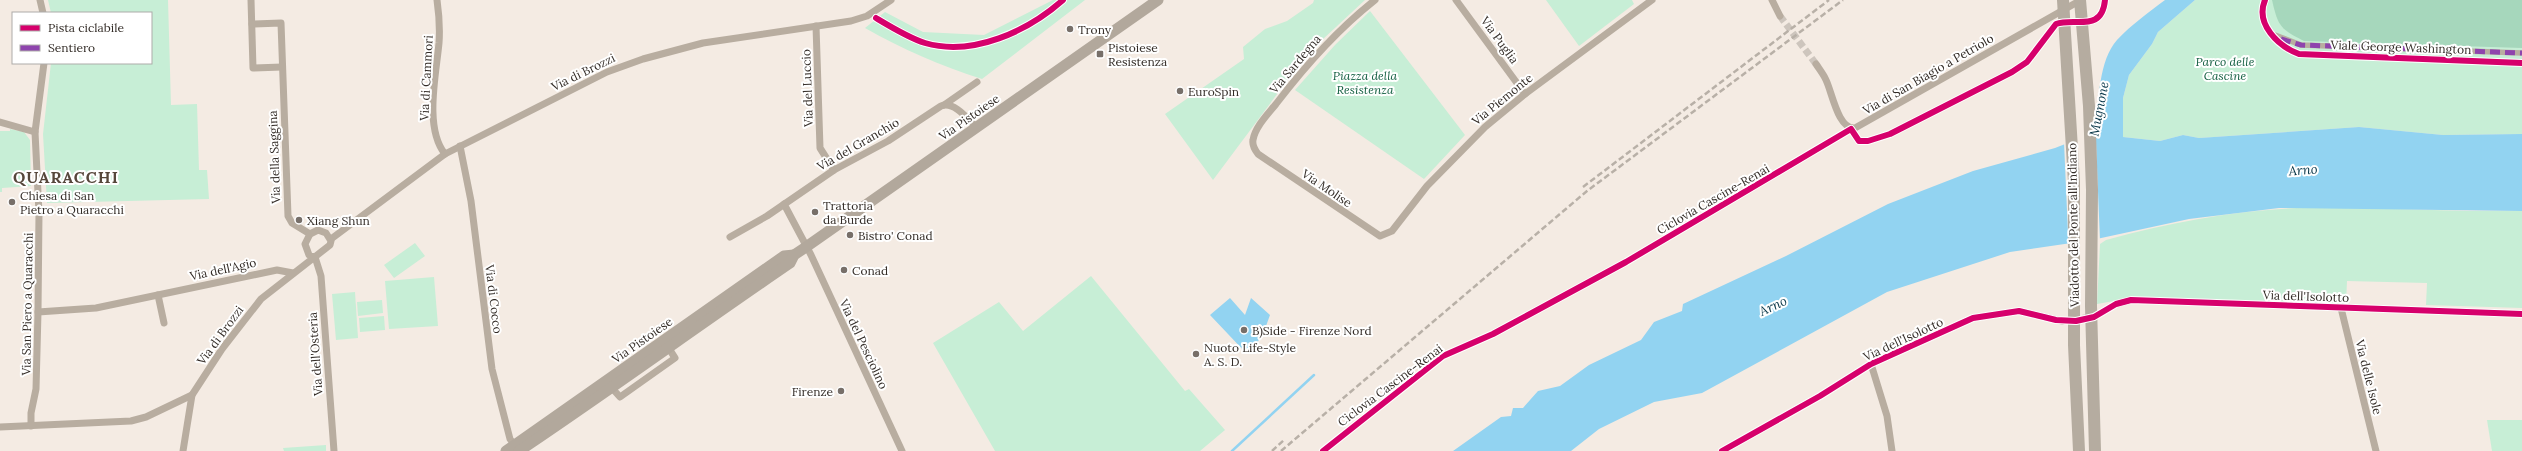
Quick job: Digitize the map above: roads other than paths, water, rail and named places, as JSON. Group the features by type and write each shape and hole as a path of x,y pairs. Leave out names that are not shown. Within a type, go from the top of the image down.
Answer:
{"highway":[{"name":"Viadotto del Ponte all'Indiano","path":"2062,0 2074,182 2074,346 2079,451"},
{"name":"Viadotto del Ponte all'Indiano","path":"2080,0 2089,106 2092,190 2091,306 2096,451"}],"main road":[{"name":"Via Pistoiese","path":"514,450 784,256 794,255 806,247 1158,0"},
{"name":"Via Pistoiese","path":"514,450 611,387 668,346 790,263 794,255"}],"street":[{"path":"40,0 43,12"},
{"path":"251,0 253,68 282,67"},
{"name":"Via di Cammori","path":"437,0 439,32 434,108 436,141 445,154"},
{"name":"Via di Brozzi","path":"183,451 192,395 255,306 293,273 329,247 331,239 445,154 607,72 628,63 703,43 857,19 879,9 891,0"},
{"name":"Via Sardegna","path":"1258,154 1254,147 1253,139 1266,116 1327,43 1375,0"},
{"name":"Via Puglia","path":"1456,0 1525,94"},
{"name":"Via Piemonte","path":"1385,235 1392,231 1427,186 1461,149 1525,94 1652,0"},
{"path":"1772,0 1780,16"},
{"name":"Via di San Biagio a Petriolo","path":"1816,64 1826,80 1841,120 1848,127 1855,128 2080,0"},
{"path":"2264,2 2262,16 2270,32 2283,42 2301,45 2522,53"},
{"name":"Via della Saggina","path":"252,24 281,23 288,216 292,223 310,234"},
{"name":"Via del Luccio","path":"816,26 820,148 834,170"},
{"name":"Viale George Washington","path":"2283,42 2299,54 2522,63"},
{"name":"Via San Piero a Quaracchi","path":"31,426 31,413 36,389 38,312 39,213 35,132 44,64"},
{"name":"Via del Granchio","path":"730,237 784,204 834,170 888,140 944,105 977,82"},
{"path":"944,105 955,108 976,127"},
{"path":"0,122 35,132"},
{"name":"Via di Cocco","path":"460,146 471,201 492,369 514,450"},
{"name":"Via Molise","path":"1258,154 1377,235 1385,235"},
{"path":"784,204 806,247"},
{"path":"316,256 310,257 306,248 310,234 315,231 322,231 331,239"},
{"name":"Via del Pesciolino","path":"806,247 902,451"},
{"name":"Via dell'Osteria","path":"316,256 321,276 334,451"},
{"name":"Via dell'Agio","path":"38,312 86,310 277,270 293,273"},
{"path":"158,294 164,323"},
{"name":"Via dell'Isolotto","path":"2094,317 2116,304 2131,300 2522,314"},
{"name":"Via delle Isole","path":"2341,308 2376,451"},
{"name":"Via dell'Isolotto","path":"1722,451 1820,396 1871,364 1973,318 2020,311 2062,321"},
{"path":"1871,364 1887,416 1892,451"},
{"path":"0,427 131,421 146,417 192,395"}],"water":[{"path":"2165,0 2195,0 2158,32 2152,44 2129,75 2123,98 2123,137 2160,141 2183,135 2199,138 2359,127 2443,135 2522,134 2522,211 2279,208 2189,219 2092,240 2010,252 1887,292 1702,393 1654,402 1599,429 1571,451 1453,451 1501,417 1511,416 1513,408 1523,408 1538,391 1560,386 1589,365 1641,340 1654,322 1682,311 1683,304 1786,256 1888,204 1973,171 2055,148 2088,135 2097,126 2098,105 2103,69 2111,48 2128,29"},
{"name":"B)Side - Firenze Nord","path":"1230,298 1245,315 1251,298 1270,315 1262,337 1246,353 1210,315"}],"waterway":[{"path":"1232,451 1314,375"}],"tunnel":[{"path":"1780,16 1816,64"},
{"path":"2062,321 2093,317"}],"railway":[{"path":"1583,187 1829,0"},
{"path":"1281,451 1587,191 1843,0"},
{"path":"1272,451 1284,440"}],"place":[{"name":"Trony","path":"1070,29"},
{"name":"Pistoiese Resistenza","path":"1100,54"},
{"name":"EuroSpin","path":"1180,91"},
{"name":"Chiesa di San Pietro a Quaracchi","path":"12,202"},
{"name":"Trattoria da Burde","path":"815,212"},
{"name":"Xiang Shun","path":"299,220"},
{"name":"Bistro' Conad","path":"850,235"},
{"name":"Conad","path":"844,270"},
{"name":"B)Side - Firenze Nord","path":"1244,330"},
{"name":"Nuoto Life-Style A. S. D.","path":"1196,354"},
{"name":"Firenze","path":"841,391"}],"district":[{"name":"QUARACCHI","path":"66,177"}],"park label":[{"name":"Parco delle Cascine","path":"2225,68"},
{"name":"Piazza della Resistenza","path":"1365,82"}],"water label":[{"name":"Mugnone","path":"2099,109"},
{"name":"Arno","path":"2303,170"},
{"name":"Arno","path":"1773,306"}]}
